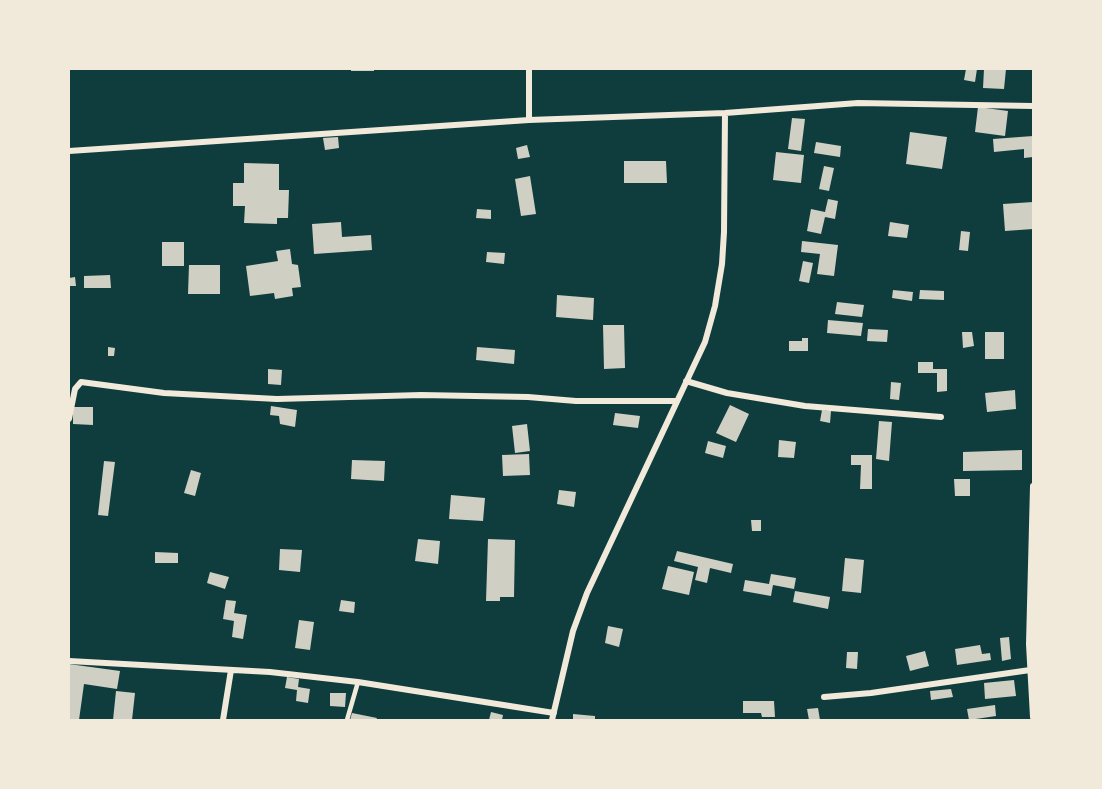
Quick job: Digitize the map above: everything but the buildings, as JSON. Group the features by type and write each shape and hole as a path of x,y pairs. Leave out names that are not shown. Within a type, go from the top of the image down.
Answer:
{"street":[{"path":"529,69 529,120"},
{"path":"69,151 529,120 725,113 858,103 1033,106"},
{"path":"69,661 270,672 358,682 553,716 573,631 587,592 705,342 715,306 722,264 725,113"},
{"path":"686,381 727,393 796,404 940,417"},
{"path":"69,419 75,389 81,382 164,393 277,399 421,395 576,401 676,401"},
{"path":"1033,486 1030,573 1030,670 1033,717"},
{"path":"223,720 231,670"},
{"path":"824,696 871,693 1030,670"}],"lane":[{"path":"347,720 358,682"}]}
